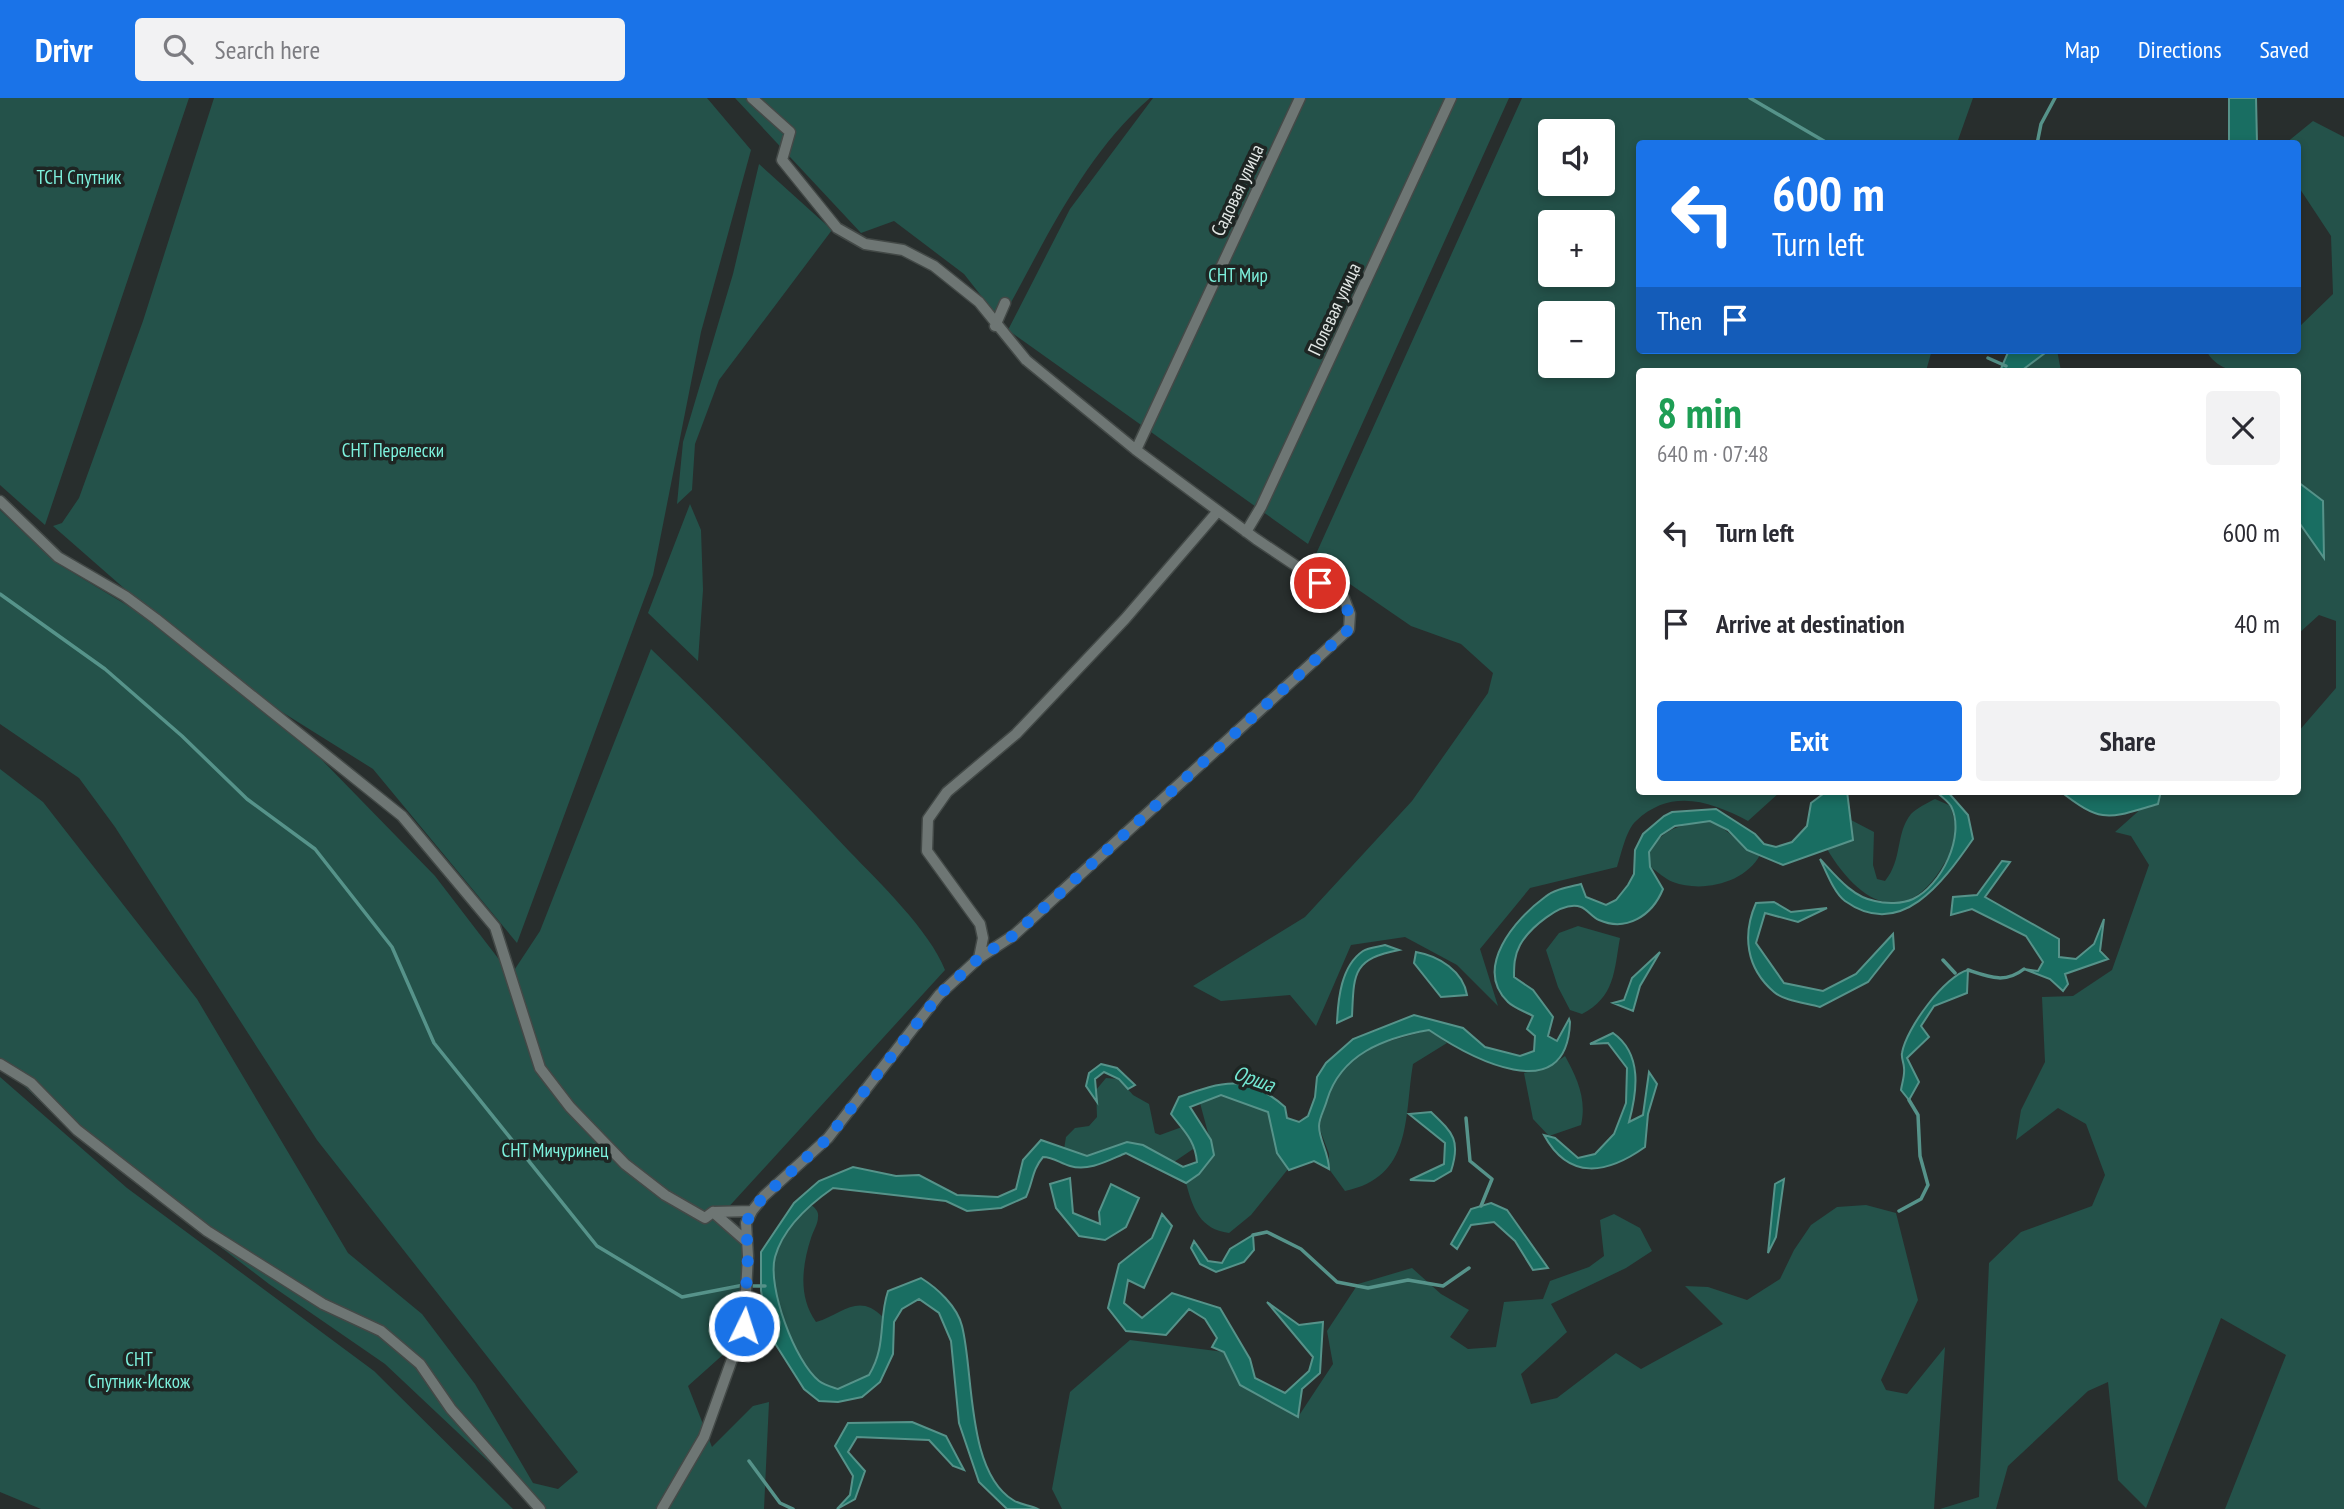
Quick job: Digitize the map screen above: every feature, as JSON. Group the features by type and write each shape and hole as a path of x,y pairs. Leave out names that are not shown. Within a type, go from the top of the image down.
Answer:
{"street":[{"path":"662,1509 704,1437 744,1326 748,1256 746,1223 752,1211 764,1196 828,1138 939,995 979,958 1014,935 1349,629 1350,614 1343,598 1246,532 1136,450 1026,360 995,326 979,302 934,266 904,250 865,244 837,228 782,160 790,132 752,98"},
{"name":"Садовая улица","path":"1136,450 1300,98"},
{"name":"Полевая улица","path":"1246,532 1261,508 1451,98"},
{"path":"995,326 1005,303"},
{"path":"0,501 58,557 125,596 156,619 277,719 402,816 495,927 540,1068 570,1107 625,1164 665,1195 705,1218 713,1212 752,1211"},
{"path":"979,958 983,938 980,924 927,851 928,820 947,792 1016,734 1125,620 1218,511"},
{"path":"0,1064 31,1083 77,1130 207,1231 323,1304 381,1331 420,1364 452,1409 540,1509"},
{"path":"713,1212 746,1241"}],"green space":[{"name":"ТСН Спутник","path":"0,98 189,98 45,525 0,485"},
{"name":"СНТ Перелески","path":"214,98 707,98 751,150 701,332 653,575 517,943 373,769 223,675 53,526 62,523 79,498 143,321"},
{"path":"735,98 1150,98 1126,121 1084,174 1001,321 964,274 894,221 861,233"},
{"name":"СНТ Мир","path":"1153,98 1509,98 1308,544 1008,330 1070,209"},
{"path":"1522,98 1973,98 1958,140 1636,140 1636,354 1931,354 1927,368 1636,368 1636,795 1777,795 1748,821 1719,808 1691,801 1663,804 1632,825 1617,867 1530,888 1480,949 1498,1006 1457,965 1405,937 1351,945 1316,1026 1290,995 1221,1001 1193,986 1305,917 1412,801 1488,693 1493,673 1461,644 1411,626 1347,582 1316,554"},
{"path":"2313,121 2344,137 2344,1509 2225,1509 2286,1355 2221,1318 2146,1508 2118,1480 2108,1382 2088,1391 2008,1466 1996,1509 1940,1509 1979,1497 1989,1263 2021,1232 2092,1206 2105,1175 2086,1124 2058,1108 2016,1140 2021,1110 2045,1062 2042,997 2073,996 2112,970 2149,865 2131,836 2115,832 2157,795 2301,795 2301,729 2336,688 2336,621 2319,615 2301,631 2301,368 2226,368 2209,354 2301,354 2301,325 2333,294 2331,236 2301,191 2301,140 2290,140"},
{"path":"759,164 832,230 719,380 695,444 692,490 677,504 683,442 733,274"},
{"path":"2044,354 2058,354 2060,368 2025,368"},
{"path":"690,504 701,530 703,590 698,661 648,613"},
{"name":"СНТ Мичуринец","path":"0,510 55,562 150,619 321,759 435,876 511,975 540,931 651,649 752,748 916,923 945,970 724,1212 751,1255 726,1352 688,1386 712,1447 753,1406 769,1402 764,1509 539,1509 385,1364 269,1284 84,1143 0,1063 0,769 43,802 197,999 348,1253 422,1314 475,1384 533,1483 558,1489 578,1472 317,1140 115,827 79,778 0,724"},
{"path":"1935,799 1951,806 1956,830 1955,842 1939,872 1924,890 1909,900 1893,903 1879,900 1864,892 1838,866 1827,849 1852,840 1851,820 1874,832 1873,865 1877,879 1885,881 1891,873 1906,822 1913,812"},
{"path":"1711,821 1760,855 1744,873 1722,883 1697,886 1673,882 1650,867 1648,852 1662,836 1675,828"},
{"path":"1578,926 1620,938 1614,972 1607,991 1601,1000 1582,1014 1570,1010 1558,987 1546,950 1559,933"},
{"path":"1429,1030 1447,1043 1413,1064 1405,1124 1394,1159 1383,1173 1367,1184 1345,1191 1329,1169 1329,1154 1319,1127 1332,1083 1343,1067 1372,1046"},
{"path":"1565,1056 1582,1098 1581,1125 1549,1136 1533,1119 1524,1073 1552,1065"},
{"name":"СНТ Спутник-Искож","path":"0,1077 127,1188 374,1371 513,1509 41,1509 0,1492"},
{"path":"1106,1078 1119,1079 1133,1095 1149,1104 1155,1133 1160,1135 1182,1127 1196,1147 1174,1162 1143,1145 1127,1142 1087,1156 1064,1149 1066,1137 1075,1128 1089,1126 1097,1117 1096,1090"},
{"path":"1221,1095 1268,1112 1277,1153 1288,1169 1251,1215 1229,1233 1219,1231 1204,1222 1195,1209 1186,1183 1199,1174 1214,1155 1200,1103"},
{"path":"810,1204 817,1211 818,1220 808,1249 803,1281 806,1302 816,1322 858,1305 866,1306 883,1317 883,1341 869,1375 839,1389 819,1381 801,1358 785,1324 775,1287 777,1252 795,1221"},
{"path":"1866,1205 1896,1213 1918,1300 1881,1380 1886,1390 1907,1394 1945,1347 1934,1509 1062,1509 1052,1489 1070,1392 1130,1340 1224,1352 1240,1385 1298,1417 1333,1364 1327,1331 1358,1284 1412,1268 1441,1294 1469,1310 1450,1337 1468,1349 1496,1347 1504,1302 1543,1299 1550,1281 1589,1267 1604,1256 1600,1220 1614,1214 1640,1228 1652,1251 1626,1268 1551,1304 1567,1332 1521,1374 1531,1404 1557,1398 1616,1353 1641,1369 1723,1324 1685,1286 1708,1287 1747,1300 1780,1279 1794,1250 1811,1225 1837,1207"}],"shaded area":[{"path":"2229,98 2256,98 2257,140 2229,140"},
{"path":"2007,354 2044,354 2025,368 2001,368"},
{"path":"2301,484 2323,501 2324,558 2301,525"},
{"path":"1822,795 1847,795 1853,840 1783,865 1747,850 1728,830 1710,821 1675,826 1661,835 1649,852 1650,867 1663,889 1645,914 1628,923 1609,923 1596,919 1581,907 1573,906 1546,917 1531,931 1517,953 1514,977 1533,990 1553,1017 1548,1036 1557,1041 1569,1019 1570,1022 1565,1049 1552,1065 1535,1071 1513,1070 1467,1053 1429,1030 1381,1044 1354,1060 1334,1084 1320,1120 1319,1131 1329,1169 1314,1161 1289,1170 1277,1153 1268,1112 1221,1095 1190,1107 1211,1140 1214,1155 1199,1174 1186,1183 1126,1153 1084,1167 1070,1166 1043,1157 1026,1197 1001,1208 967,1211 946,1201 833,1188 815,1201 784,1236 775,1257 774,1270 775,1286 785,1323 792,1341 810,1371 821,1382 838,1389 869,1375 878,1353 888,1291 921,1278 946,1298 956,1311 962,1326 974,1419 987,1467 998,1486 1013,1500 1038,1509 1007,1509 979,1482 959,1423 951,1341 939,1313 919,1299 902,1309 894,1322 893,1354 880,1382 862,1397 838,1402 819,1401 804,1389 769,1334 761,1291 761,1252 794,1203 819,1181 853,1167 896,1176 919,1175 957,1195 998,1197 1016,1189 1023,1160 1041,1140 1087,1156 1127,1142 1143,1145 1183,1167 1197,1162 1191,1142 1171,1114 1179,1097 1222,1084 1247,1085 1272,1096 1285,1107 1287,1118 1299,1122 1308,1116 1315,1097 1317,1077 1326,1063 1353,1039 1414,1015 1463,1028 1485,1047 1520,1056 1534,1051 1535,1036 1527,1029 1533,1016 1508,1002 1498,989 1495,974 1496,960 1502,945 1533,906 1553,892 1581,884 1586,897 1606,905 1616,900 1634,874 1635,850 1643,834 1672,812 1716,809 1755,834 1764,844 1776,847 1792,842 1807,826 1811,803"},
{"path":"1940,795 1950,795 1968,815 1973,839 1934,888 1919,901 1902,910 1884,914 1865,912 1841,897 1820,859 1851,890 1867,899 1894,903 1909,901 1923,893 1941,872 1953,845 1955,818 1946,800"},
{"path":"2065,795 2160,795 2158,804 2107,816 2097,814"},
{"path":"2002,861 2010,862 1985,897 2059,939 2059,957 2076,959 2094,944 2104,919 2100,951 2108,959 2065,974 2068,984 2063,991 2050,979 2024,969 2038,971 2043,962 2026,936 1972,909 1951,915 1953,897 1977,895"},
{"path":"1774,902 1791,912 1827,908 1798,922 1765,913 1756,943 1784,983 1823,991 1856,974 1893,934 1894,949 1868,982 1820,1007 1784,998 1765,983 1752,962 1749,950 1749,927 1756,903"},
{"path":"1385,945 1399,950 1372,958 1364,964 1355,979 1352,1016 1337,1023 1342,984 1350,965 1363,951"},
{"path":"1416,952 1449,966 1461,979 1467,995 1441,997 1414,963"},
{"path":"1660,952 1640,986 1633,1011 1613,1003 1624,1000 1632,978"},
{"path":"1968,970 1967,993 1934,1006 1921,1026 1929,1037 1907,1058 1919,1082 1909,1100 1901,1090 1905,1042 1928,1004 1949,982"},
{"path":"1613,1033 1623,1042 1633,1062 1635,1086 1629,1122 1643,1115 1649,1072 1657,1084 1648,1114 1645,1147 1617,1163 1603,1167 1577,1166 1554,1150 1544,1135 1555,1138 1578,1158 1595,1154 1614,1134 1626,1103 1627,1068 1608,1043 1590,1044"},
{"path":"1101,1064 1117,1068 1135,1085 1128,1089 1119,1079 1104,1072 1095,1079 1097,1102 1086,1086 1089,1073"},
{"path":"1431,1112 1453,1138 1455,1152 1451,1171 1434,1181 1410,1180 1444,1164 1445,1143 1409,1114"},
{"path":"1070,1178 1073,1213 1100,1224 1099,1212 1111,1184 1139,1198 1126,1227 1105,1240 1079,1236 1056,1208 1050,1184"},
{"path":"1784,1179 1776,1237 1768,1253 1775,1184"},
{"path":"1491,1203 1507,1210 1548,1268 1533,1270 1515,1241 1494,1222 1471,1225 1457,1249 1451,1244 1471,1209"},
{"path":"1162,1214 1172,1226 1144,1288 1128,1280 1124,1303 1142,1318 1172,1293 1220,1308 1250,1359 1255,1378 1285,1393 1309,1371 1313,1357 1267,1302 1299,1325 1323,1322 1320,1373 1302,1389 1298,1417 1240,1385 1224,1352 1212,1347 1217,1338 1205,1319 1189,1309 1166,1335 1126,1331 1108,1308 1119,1264 1152,1238"},
{"path":"1253,1235 1254,1250 1244,1262 1216,1272 1200,1264 1191,1248 1194,1241 1208,1261 1222,1263 1230,1249"},
{"path":"912,1422 946,1436 964,1470 953,1466 929,1440 857,1437 848,1452 865,1471 855,1499 837,1509 850,1495 853,1476 835,1446 848,1423"}],"waterway":[{"path":"1750,98 1822,140"},
{"path":"2038,140 2041,124 2055,98"},
{"path":"1988,358 2006,366"},
{"path":"0,594 105,669 182,736 247,799 315,849 392,947 434,1043 597,1246 682,1297 744,1285"},
{"path":"1943,960 1955,973"},
{"path":"1968,970 2003,978 2024,969"},
{"path":"1899,1211 1921,1199 1928,1185 1920,1156 1918,1115 1909,1100"},
{"path":"1466,1118 1470,1161 1492,1179 1481,1206"},
{"path":"1253,1235 1267,1232 1301,1249 1337,1282 1368,1288 1408,1280 1443,1286 1469,1268"},
{"path":"753,1286 765,1286"},
{"path":"749,1461 780,1503 793,1509"}],"route":[{"path":"744,1326 748,1256 746,1223 752,1211 764,1196 828,1138 939,995 979,958 1014,935 1349,629 1350,614 1343,598 1320,583"}],"water label":[{"name":"Орша","path":"1254,1079"}]}
